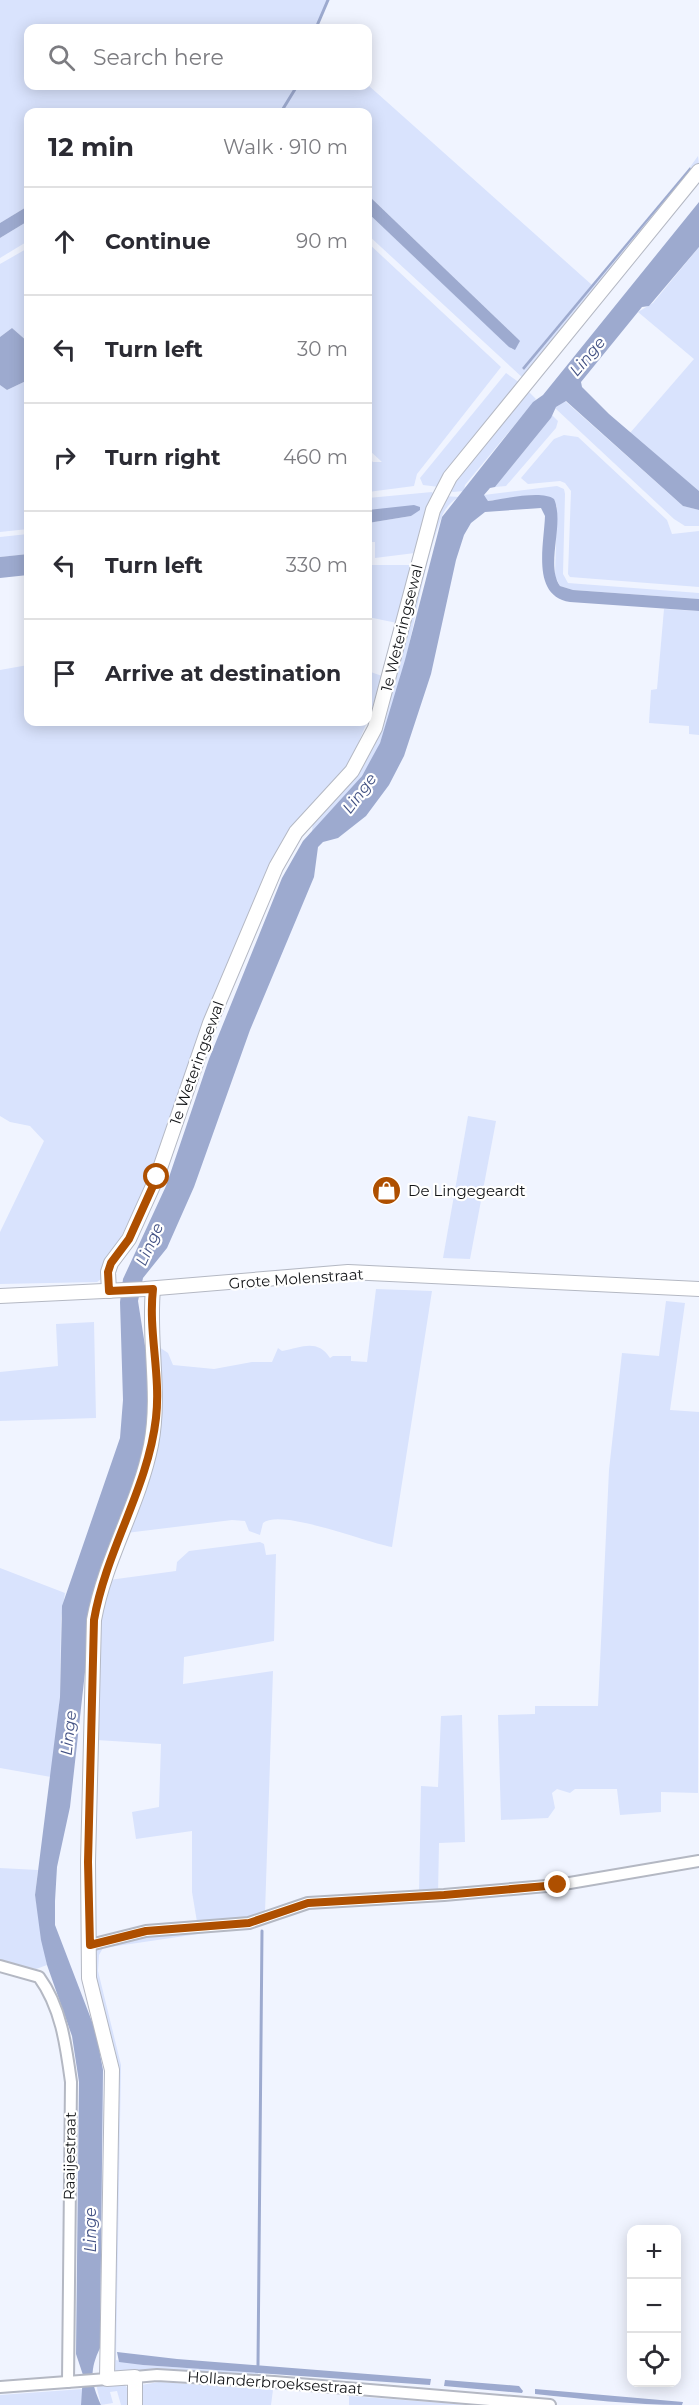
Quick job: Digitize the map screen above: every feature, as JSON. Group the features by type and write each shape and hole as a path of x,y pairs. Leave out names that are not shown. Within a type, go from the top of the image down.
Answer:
{"street":[{"name":"1e Weteringsewal","path":"114,1291 108,1272 111,1263 129,1239 157,1177 210,1023 279,860 296,832 348,776 375,728 427,528 441,491 699,171"},
{"name":"Grote Molenstraat","path":"0,1296 149,1289 348,1272 699,1290"},
{"path":"101,2380 112,2070 89,1978 88,1850 94,1620 99,1595 139,1488 157,1416 149,1289"},
{"path":"90,1945 146,1931 249,1923 308,1903 558,1885 699,1861"},
{"name":"Raaijestraat","path":"0,1966 39,1977 57,2012 68,2057 71,2082 69,2382"},
{"name":"Hollanderbroeksestraat","path":"0,2386 157,2375 274,2382 550,2405"},
{"path":"135,2377 135,2405"}],"shaded area":[{"path":"0,0 328,0 318,24 24,24 24,90 372,89 592,285 522,368 524,370 691,169 690,167 698,156 699,164 691,177 524,379 372,239 372,217 512,349 517,338 372,199 372,108 24,108 24,208 0,223"},
{"path":"24,223 24,243 0,258 0,238"},
{"path":"372,247 501,367 417,474 414,486 372,491 372,461 382,462 372,453"},
{"path":"699,247 699,491 630,433 694,359 638,312 653,303"},
{"path":"24,250 24,338 12,328 0,337 0,264"},
{"path":"506,373 520,383 439,487 423,485 420,478"},
{"path":"24,382 24,529 0,532 0,385 7,390"},
{"path":"528,391 536,399 465,485 464,491 448,490"},
{"path":"565,401 683,506 699,510 699,526 685,526 674,519 555,408"},
{"path":"551,414 558,421 556,428 506,486 495,487 551,418"},
{"path":"564,435 578,437 667,520 672,534 699,531 699,587 570,577 568,574 571,491 565,483 560,481 528,484 521,478 554,439"},
{"path":"557,486 564,489 565,494 563,574 568,583 699,593 699,599 573,590 560,586 555,576 557,506 540,496 488,501 484,495"},
{"path":"432,492 434,495 422,522 415,553 375,558 372,522 411,516 420,507 372,510 372,498"},
{"path":"444,496 459,497 443,513 433,544 390,718 366,770 341,802 312,832 313,821 363,763 425,550"},
{"path":"24,534 24,554 0,557 0,537"},
{"path":"372,565 412,565 397,623 372,618"},
{"path":"664,609 699,611 699,735 689,734 689,726 649,723 651,690 657,689"},
{"path":"24,666 24,726 365,726 352,758 337,782 288,836 158,1162 106,1267 104,1277 97,1282 0,1284 0,1232 44,1141 30,1126 10,1122 0,1116 0,670"},
{"path":"372,672 382,676 372,708"},
{"path":"468,1116 496,1121 470,1259 443,1258"},
{"path":"376,1289 432,1291 392,1547 287,1520 263,1523 260,1535 249,1531 245,1521 232,1520 126,1533 159,1347 168,1353 173,1365 214,1369 252,1362 272,1362 278,1348 282,1351 308,1346 320,1348 330,1358 351,1356 351,1361 367,1362"},
{"path":"666,1301 685,1303 670,1410 699,1412 698,1793 661,1792 661,1812 620,1815 617,1789 575,1789 570,1793 557,1789 552,1793 555,1808 548,1818 501,1820 498,1715 535,1714 535,1706 598,1706 609,1470 622,1353 659,1356"},
{"path":"94,1322 96,1418 0,1421 0,1372 58,1366 56,1324"},
{"path":"260,1542 264,1544 266,1555 276,1554 274,1641 184,1657 183,1684 273,1671 265,1913 246,1920 197,1922 192,1892 192,1831 136,1839 132,1812 159,1807 161,1744 96,1740 98,1634 109,1580 176,1571 177,1562 189,1551"},
{"path":"0,1568 65,1593 61,1619 60,1697 51,1777 0,1768"},
{"path":"462,1715 465,1842 439,1843 438,1894 419,1895 421,1786 438,1787 441,1716"},
{"path":"0,1868 38,1870 35,1895 47,1965 36,1969 0,1961"},
{"path":"201,1931 205,1933 103,1948 99,1955 98,1971 121,2065 116,2360 143,2365 258,2373 258,2377 122,2372 116,2371 112,2365 115,2068 96,1994 95,1950 116,1939 130,1936"},
{"path":"159,2382 273,2390 271,2405 139,2405 141,2385"},
{"path":"123,2383 130,2391 130,2405 121,2405 117,2391 110,2392 113,2403 101,2405 96,2384"},
{"path":"83,2389 81,2405 0,2405 0,2395"},
{"path":"349,2396 457,2404 469,2405 349,2405"}],"water":[{"path":"690,167 691,169 524,370 522,368"},
{"path":"372,199 520,341 515,350 509,347 372,217"},
{"name":"Linge","path":"699,202 699,247 649,306 642,307 581,382 582,387 609,414 699,491 699,510 683,506 566,401 556,407 551,418 495,487 490,488 484,495 488,501 532,495 548,496 554,499 557,520 554,567 560,586 573,590 699,599 699,611 570,602 558,598 550,590 542,568 545,516 541,508 485,512 471,523 464,535 456,560 431,674 404,756 389,785 366,816 338,838 323,842 318,847 314,877 250,1030 194,1187 167,1248 143,1278 138,1301 151,1384 147,1441 134,1486 94,1591 70,1807 57,1867 55,1901 55,1925 96,2032 103,2070 100,2348 93,2370 95,2390 101,2405 81,2405 83,2375 76,2354 79,2082 72,2036 47,1965 41,1940 35,1895 60,1697 62,1606 120,1438 123,1400 120,1302 123,1279 166,1186 209,1059 282,878 303,841 362,776 380,743 405,660 442,517 533,402 543,395"},
{"path":"24,208 24,223 0,238 0,223"},
{"path":"12,328 24,338 24,382 7,390 0,385 0,337"},
{"path":"414,505 420,507 420,510 411,516 372,522 372,510"},
{"path":"24,554 24,575 0,578 0,557"},
{"path":"117,2352 177,2359 431,2379 430,2385 143,2365 119,2362"},
{"path":"445,2380 519,2386 523,2391 522,2393 444,2386"},
{"path":"535,2389 683,2402 682,2405 608,2401 535,2394"}],"waterway":[{"path":"318,24 328,0"},
{"path":"283,108 295,90"},
{"path":"258,2365 262,1931"}],"place":[{"name":"De Lingegeardt","path":"387,1191"}],"route":[{"path":"157,1177 129,1239 111,1263 108,1272 109,1291 153,1289 157,1416 139,1488 99,1595 94,1620 88,1862 90,1945 146,1931 249,1923 308,1903 558,1885"}]}
